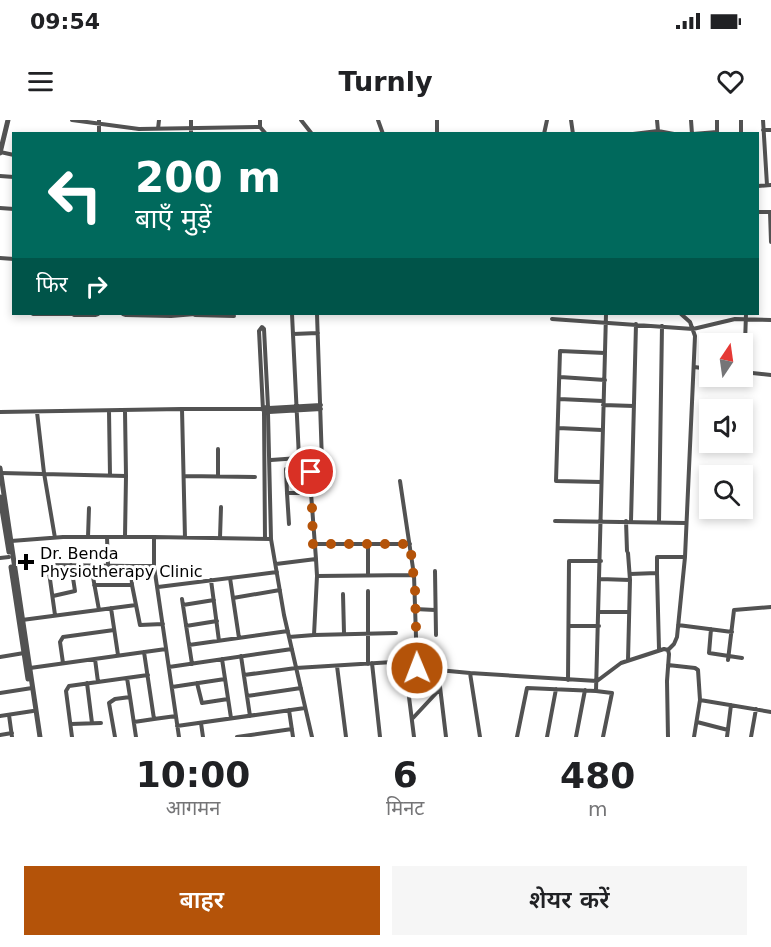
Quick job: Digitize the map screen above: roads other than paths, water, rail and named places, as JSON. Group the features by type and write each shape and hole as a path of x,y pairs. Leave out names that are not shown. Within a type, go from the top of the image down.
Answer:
{"street":[{"path":"0,152 8,120"},
{"path":"72,120 99,122 129,129 191,132 217,128 260,127"},
{"path":"129,129 130,120"},
{"path":"158,129 159,120"},
{"path":"191,120 191,132"},
{"path":"217,120 217,128"},
{"path":"260,120 260,127 264,132"},
{"path":"301,120 310,132"},
{"path":"657,120 658,131"},
{"path":"763,120 769,185"},
{"path":"764,130 771,130"},
{"path":"650,132 663,132"},
{"path":"770,212 771,242"},
{"path":"220,315 234,316"},
{"path":"271,460 299,458 292,315"},
{"path":"317,315 322,462"},
{"path":"596,691 606,315"},
{"path":"668,737 668,650 676,641 678,625 694,367 693,329 690,322 682,315"},
{"path":"552,319 693,329 747,316 771,320"},
{"path":"746,333 747,316"},
{"path":"628,661 630,574 627,552 636,324"},
{"path":"659,522 662,326"},
{"path":"263,350 259,331 262,327 264,329 266,410 271,460 271,539 288,634 312,737"},
{"path":"293,334 318,333"},
{"path":"601,482 556,481 561,351 605,353"},
{"path":"694,367 699,368"},
{"path":"753,373 771,375"},
{"path":"560,377 605,380"},
{"path":"559,399 634,406"},
{"path":"0,412 266,410 321,407"},
{"path":"182,409 185,538"},
{"path":"265,539 266,410"},
{"path":"109,411 110,476"},
{"path":"125,411 125,537"},
{"path":"37,412 55,538"},
{"path":"558,428 602,430"},
{"path":"218,449 218,476"},
{"path":"289,524 286,469 310,469 313,544 317,576 314,635"},
{"path":"38,737 0,471 126,476"},
{"path":"184,476 255,477"},
{"path":"400,481 414,575 417,668"},
{"path":"287,493 311,493"},
{"path":"0,497 3,533 9,541 9,557 28,668"},
{"path":"220,538 221,507"},
{"path":"88,537 89,508"},
{"path":"555,521 686,523"},
{"path":"9,541 88,537 271,539"},
{"path":"107,537 108,565"},
{"path":"154,537 154,566 179,737"},
{"path":"313,544 410,544"},
{"path":"368,544 368,575"},
{"path":"0,558 9,557"},
{"path":"659,649 657,557 684,557"},
{"path":"276,564 316,559"},
{"path":"568,680 569,561 601,561"},
{"path":"56,615 48,563 154,566"},
{"path":"53,596 75,591 71,565"},
{"path":"131,566 132,585 140,626 163,624"},
{"path":"435,571 436,635"},
{"path":"158,587 277,572"},
{"path":"630,574 657,573"},
{"path":"317,576 414,575"},
{"path":"93,578 99,610"},
{"path":"230,578 239,638"},
{"path":"600,579 630,580"},
{"path":"211,580 219,641"},
{"path":"94,585 132,585"},
{"path":"233,598 280,590"},
{"path":"368,591 367,634 380,737"},
{"path":"343,594 344,633"},
{"path":"192,664 183,602 214,600"},
{"path":"22,620 136,605"},
{"path":"729,658 734,610 771,606"},
{"path":"111,608 118,655"},
{"path":"415,609 435,609"},
{"path":"599,612 629,612"},
{"path":"186,626 217,621"},
{"path":"678,625 732,632"},
{"path":"569,626 599,626"},
{"path":"711,629 709,653 729,658 742,658"},
{"path":"63,663 60,642 63,638 114,630"},
{"path":"189,645 288,634 396,633"},
{"path":"28,668 166,649"},
{"path":"169,667 292,649"},
{"path":"244,675 296,668 393,662 417,668 470,673 597,681 615,666 659,649 668,650"},
{"path":"144,652 154,719"},
{"path":"0,657 24,653"},
{"path":"241,656 250,716"},
{"path":"95,658 98,682"},
{"path":"222,659 231,718"},
{"path":"668,664 698,670 700,700 694,737"},
{"path":"405,665 414,737"},
{"path":"338,666 346,737"},
{"path":"438,670 446,737"},
{"path":"470,673 480,737"},
{"path":"72,737 66,691 69,686 148,675"},
{"path":"127,678 136,737"},
{"path":"172,687 225,679"},
{"path":"87,683 92,723"},
{"path":"196,683 202,703 228,699"},
{"path":"247,696 301,688"},
{"path":"517,737 527,688 612,693 603,737"},
{"path":"0,693 31,689"},
{"path":"31,689 38,737"},
{"path":"413,718 440,689"},
{"path":"547,737 556,689"},
{"path":"576,737 585,690"},
{"path":"115,737 109,703 115,699 130,697"},
{"path":"700,700 771,712"},
{"path":"726,737 731,705"},
{"path":"177,726 305,708"},
{"path":"751,737 756,709"},
{"path":"289,710 293,737"},
{"path":"0,716 33,711"},
{"path":"0,735 12,735 9,715"},
{"path":"134,722 176,716"},
{"path":"697,722 728,729"},
{"path":"71,724 101,723"},
{"path":"201,723 203,737"},
{"path":"237,737 292,729"}],"place":[{"name":"Dr. Benda Physiotherapy Clinic","path":"26,562"}]}
